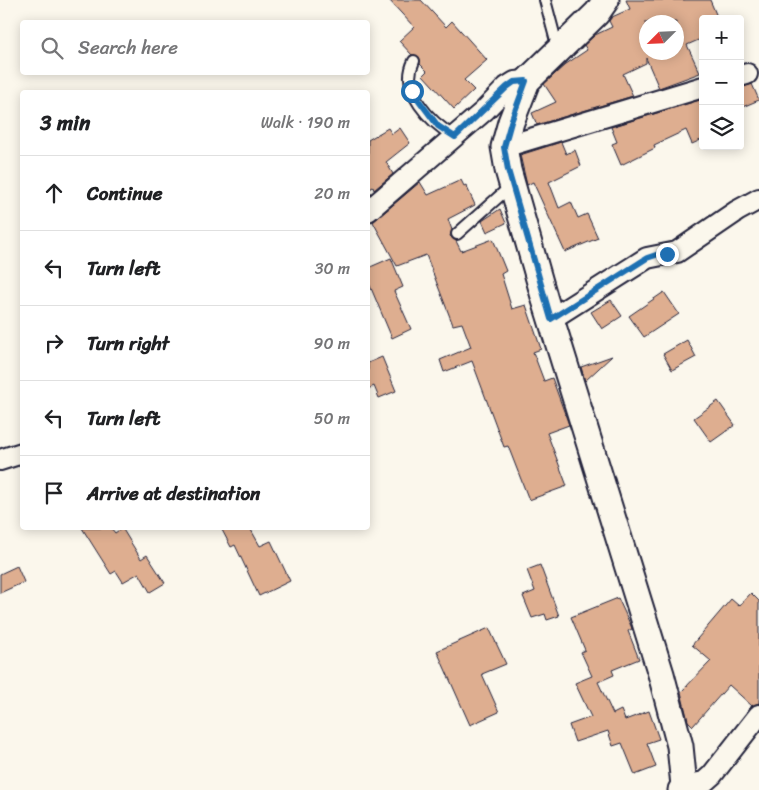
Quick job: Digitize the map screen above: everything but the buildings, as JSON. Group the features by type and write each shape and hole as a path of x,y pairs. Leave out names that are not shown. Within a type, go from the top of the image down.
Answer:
{"street":[{"path":"606,0 597,13 526,81 504,147 512,184 551,319 620,548 661,674 680,746 695,787 759,715"},
{"path":"370,209 455,137 507,87 514,82 526,81"},
{"path":"504,147 699,88"},
{"path":"551,319 647,258 677,252 737,211 759,199"},
{"path":"0,460 20,454"}],"lane":[{"path":"545,0 558,50"},
{"path":"414,61 409,83 412,91 438,126 455,137"},
{"path":"457,234 512,184"}],"route":[{"path":"412,91 438,126 455,137 507,87 514,82 526,81 504,147 508,170 551,319 647,258 659,254 667,254"}]}
